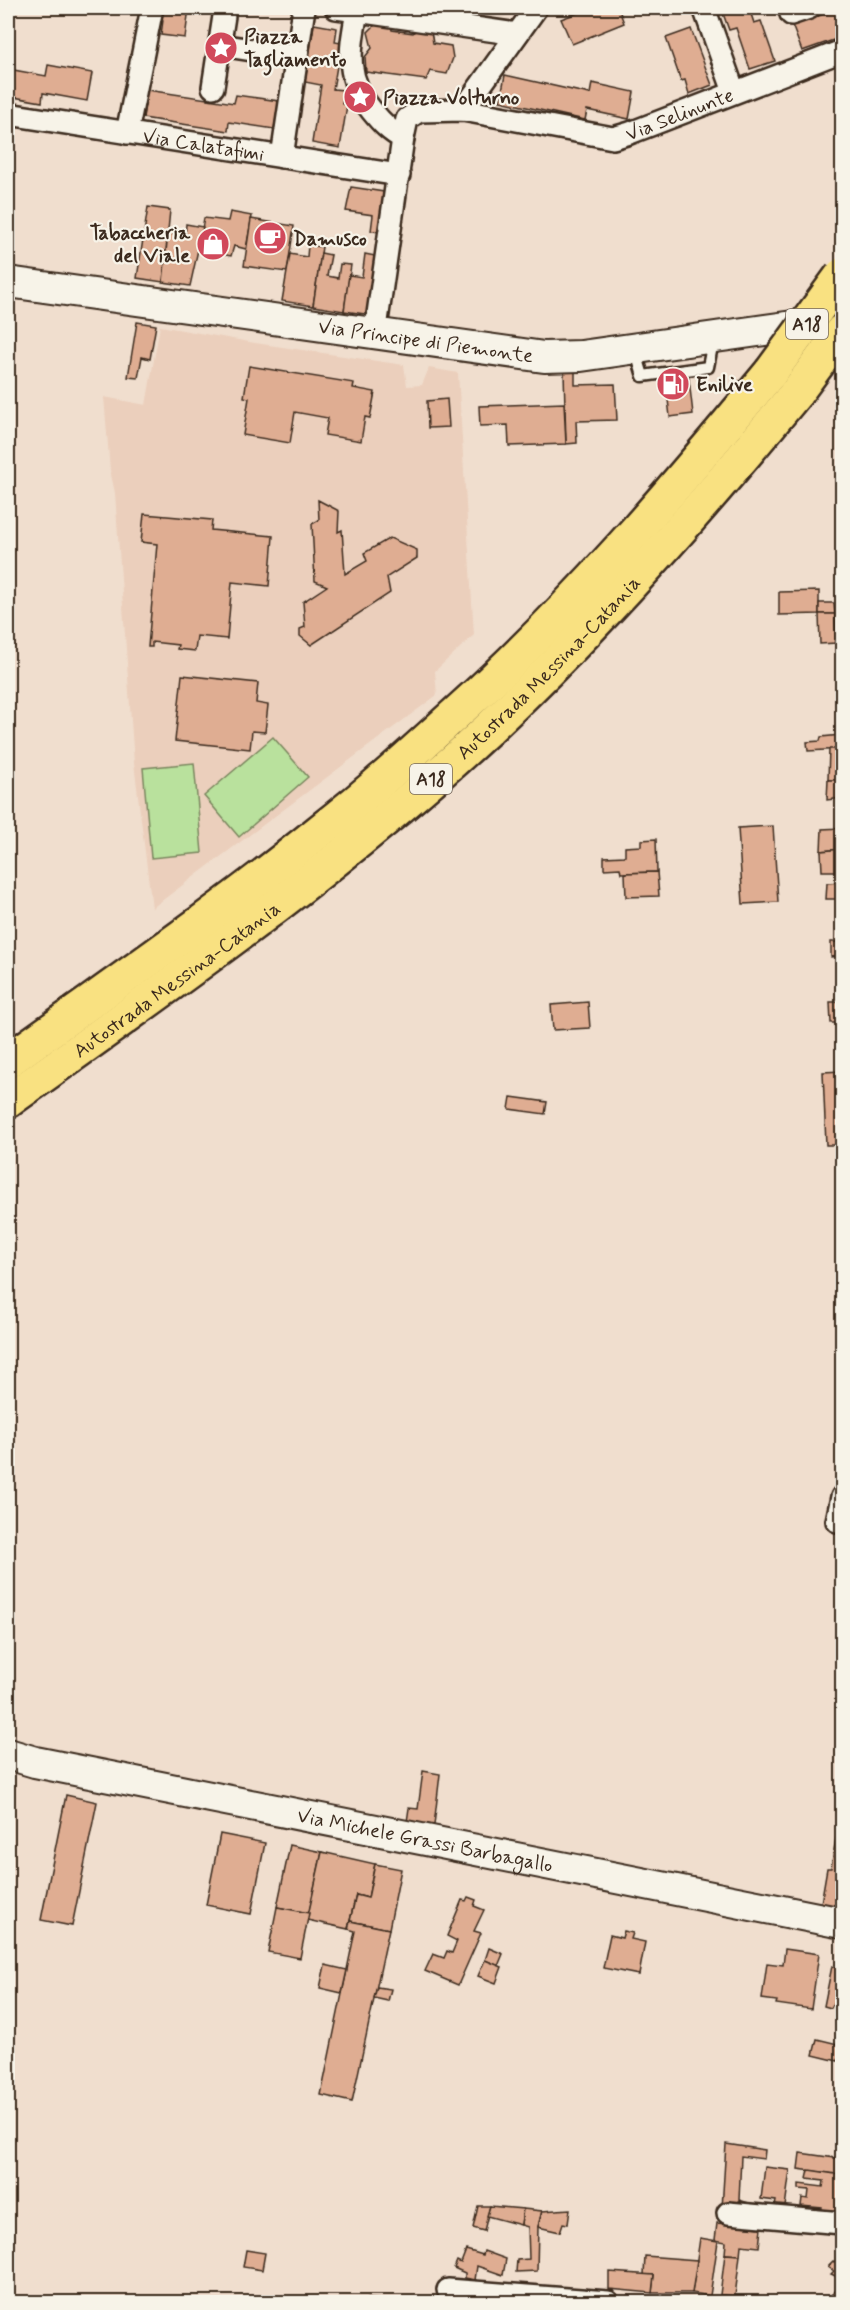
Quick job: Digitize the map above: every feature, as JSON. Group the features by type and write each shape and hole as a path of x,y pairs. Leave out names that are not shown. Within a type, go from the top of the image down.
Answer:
{"highway":[{"name":"Autostrada Messina-Catania","path":"8,1061 224,905 312,837 390,773 465,706 605,566 771,372 843,275"},
{"name":"Autostrada Messina-Catania","path":"8,1101 244,932 339,856 485,732 627,590 701,506 796,392 837,326"}],"street":[{"path":"128,133 152,8"},
{"path":"282,157 304,8"},
{"path":"463,110 536,8"},
{"path":"704,8 734,92"},
{"path":"789,8 791,14 809,8"},
{"path":"404,138 383,124 358,91 351,74 347,9 517,34"},
{"path":"213,87 224,16"},
{"path":"220,45 297,57"},
{"name":"Via Selinunte","path":"375,335 407,119 419,111 463,110 613,138 843,51"},
{"name":"Via Calatafimi","path":"8,114 399,175"},
{"name":"Via Principe di Piemonte","path":"8,282 544,357 582,356 713,338 837,326"},
{"path":"843,1497 837,1521 843,1522"},
{"name":"Via Michele Grassi Barbagallo","path":"8,1754 35,1762 843,1923"},
{"path":"728,2213 843,2223"},
{"path":"448,2290 608,2302"}],"shaded area":[{"path":"160,326 404,365 407,386 422,385 429,368 458,373 474,635 435,671 437,695 152,908 134,763 115,493 110,470 104,397 146,405"}],"green space":[{"path":"273,737 308,777 239,837 204,796"},
{"path":"194,763 202,853 151,858 143,768"}],"building":[{"path":"161,8 189,8 185,38 161,35 163,20 159,19"},
{"path":"591,8 625,8 619,10 624,23 572,44 561,19"},
{"path":"721,8 749,8 754,23 761,21 775,61 750,69 736,28 729,30"},
{"path":"842,8 842,37 802,51 792,25"},
{"path":"314,24 337,28 335,42 341,43 333,89 344,90 342,104 347,105 340,148 312,143 321,85 305,82"},
{"path":"376,24 391,26 392,30 413,33 417,29 431,31 433,43 451,46 453,58 447,74 430,71 426,80 366,72 365,57 372,48 368,32"},
{"path":"691,29 712,85 689,94 685,80 681,81 666,38"},
{"path":"48,65 92,73 87,101 43,93 42,102 8,96 8,69 46,76"},
{"path":"505,75 590,94 592,83 634,92 629,119 587,110 585,120 500,101"},
{"path":"147,90 234,103 236,95 279,101 274,129 229,122 228,131 143,118"},
{"path":"351,187 384,192 387,198 383,232 371,231 373,215 346,211"},
{"path":"148,207 170,210 163,282 137,278"},
{"path":"230,212 252,216 246,249 234,246 231,256 198,250 204,218 228,221"},
{"name":"Damusco","path":"251,219 294,226 287,272 244,266"},
{"path":"186,224 203,227 190,286 163,282 168,232 185,237"},
{"path":"308,245 322,247 313,306 282,301 290,254 307,257"},
{"path":"321,253 331,255 327,276 338,278 340,264 351,265 344,311 313,306"},
{"path":"365,254 380,257 372,315 344,311 349,275 362,277"},
{"path":"137,322 156,325 150,359 142,357 138,378 128,377"},
{"path":"249,366 354,383 353,388 375,392 370,418 365,417 361,441 325,435 328,418 295,412 290,443 243,435 249,398 244,397"},
{"path":"575,371 575,385 615,384 617,420 576,421 577,443 566,444 564,372"},
{"path":"688,371 693,414 670,417 665,373"},
{"path":"447,399 449,427 428,428 427,401"},
{"path":"564,403 566,444 509,446 508,425 480,426 479,406"},
{"path":"318,500 339,511 338,532 342,530 345,574 367,561 364,553 390,538 417,550 417,558 387,577 390,593 311,645 300,636 300,629 305,627 303,602 327,586 315,581 312,524 319,520"},
{"path":"144,514 212,520 211,530 273,536 269,586 232,582 227,639 197,636 195,651 177,649 178,645 152,642 152,647 148,647 157,544 141,542"},
{"path":"819,591 819,614 779,615 779,592"},
{"path":"819,603 834,603 835,614 819,614"},
{"path":"819,614 835,614 836,643 820,644"},
{"path":"182,675 258,683 256,703 268,705 265,732 252,731 250,749 175,741"},
{"path":"842,719 842,749 808,751 807,742 820,741 821,737 841,735 840,720"},
{"path":"829,749 842,749 842,780 828,780"},
{"path":"828,780 842,780 842,798 827,800"},
{"path":"773,826 778,902 743,904 738,828"},
{"path":"842,828 842,849 821,851 822,829"},
{"path":"656,839 657,872 621,873 620,868 604,869 604,857 625,856 625,847 641,846 641,840"},
{"path":"842,849 842,871 822,871 821,851"},
{"path":"657,872 659,896 626,897 625,873"},
{"path":"842,882 842,899 826,899 827,883"},
{"path":"842,929 842,956 831,957 831,942 839,942 838,930"},
{"path":"588,1002 590,1028 553,1030 551,1005"},
{"path":"830,1002 842,1002 842,1023 831,1023"},
{"path":"836,1023 842,1023 842,1039 836,1039"},
{"path":"842,1071 842,1145 826,1145 823,1072"},
{"path":"511,1097 547,1102 545,1114 509,1109"},
{"path":"423,1771 440,1774 434,1825 407,1822 409,1808 418,1809"},
{"path":"66,1795 97,1802 72,1926 41,1920"},
{"path":"220,1834 265,1843 251,1914 206,1905"},
{"path":"836,1838 842,1839 842,1888 839,1907 821,1903 827,1868 831,1868"},
{"path":"290,1845 322,1852 309,1913 277,1907"},
{"path":"322,1852 375,1864 368,1898 356,1895 348,1929 307,1920"},
{"path":"375,1864 401,1869 389,1929 350,1921 356,1895 368,1898"},
{"path":"468,1897 476,1900 474,1906 484,1910 474,1931 481,1933 458,1985 425,1971 433,1954 444,1958 447,1951 452,1953 457,1941 447,1936 462,1900 466,1901"},
{"path":"277,1907 309,1913 300,1958 268,1952"},
{"path":"350,1921 389,1929 352,2102 321,2095 355,1931 348,1929"},
{"path":"624,1931 633,1933 631,1939 645,1942 639,1975 603,1968 610,1935 622,1938"},
{"path":"489,1948 503,1954 498,1966 485,1960"},
{"path":"785,1949 819,1954 811,2009 776,2004 777,2001 762,1999 767,1963 783,1965"},
{"path":"485,1960 502,1967 496,1983 478,1976"},
{"path":"325,1965 347,1970 342,1993 320,1988"},
{"path":"832,1966 842,1969 842,2006 833,2004 831,2008 824,2006"},
{"path":"377,1987 391,1989 388,2001 374,1998"},
{"path":"817,2039 842,2045 838,2061 813,2055"},
{"path":"726,2144 765,2150 764,2159 741,2156 739,2200 749,2203 748,2211 722,2208"},
{"path":"800,2153 842,2159 842,2175 798,2169"},
{"path":"765,2167 790,2170 784,2214 774,2212 776,2201 761,2199"},
{"path":"809,2170 842,2175 842,2220 821,2217 822,2208 801,2206 802,2198 808,2199 809,2190 799,2189 799,2184 823,2187 824,2181 807,2179"},
{"path":"478,2206 490,2206 484,2231 473,2228"},
{"path":"490,2206 523,2209 521,2225 487,2216"},
{"path":"523,2209 542,2211 538,2227 537,2271 516,2272 517,2260 529,2259 528,2227 521,2225"},
{"path":"570,2209 568,2224 563,2223 560,2232 538,2227 542,2211"},
{"path":"717,2223 761,2228 759,2247 741,2245 740,2255 725,2254 726,2242 715,2240"},
{"path":"700,2238 718,2241 710,2296 692,2293"},
{"path":"246,2250 265,2253 262,2270 243,2267"},
{"path":"466,2250 483,2255 484,2251 506,2259 503,2275 477,2266 475,2280 465,2278 465,2273 454,2268 457,2261 461,2263"},
{"path":"725,2254 740,2255 735,2296 720,2295"},
{"path":"645,2256 697,2260 692,2293 652,2293 654,2275 644,2275"},
{"path":"834,2261 842,2266 842,2279 831,2274 834,2271 828,2267"},
{"path":"609,2272 654,2275 652,2293 609,2289"},
{"path":"842,2285 842,2302 838,2302 831,2295"},
{"path":"368,2299 430,2302 368,2302"}],"place":[{"name":"Piazza Tagliamento","path":"221,48"},
{"name":"Piazza Volturno","path":"360,97"},
{"name":"Damusco","path":"270,238"},
{"name":"Tabaccheria del Viale","path":"213,244"},
{"name":"Enilive","path":"673,384"}]}
